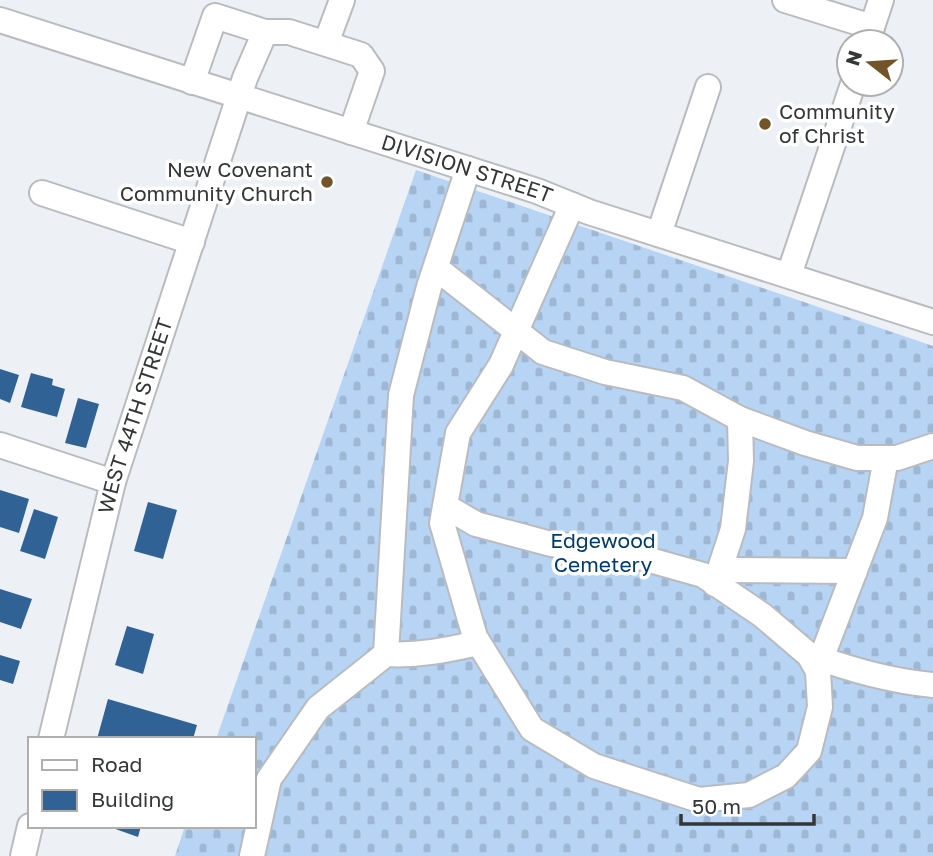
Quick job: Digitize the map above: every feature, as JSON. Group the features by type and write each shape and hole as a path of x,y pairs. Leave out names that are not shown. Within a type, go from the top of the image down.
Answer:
{"street":[{"path":"326,43 342,0"},
{"path":"785,0 854,28"},
{"path":"871,28 881,0"},
{"path":"192,82 215,16 265,32 289,32 326,43 361,55 372,71 351,132"},
{"name":"DIVISION STREET","path":"0,20 933,322"},
{"name":"WEST 44TH STREET","path":"51,737 113,482 239,97 265,32"},
{"path":"659,234 708,87"},
{"path":"789,275 848,98"},
{"path":"452,280 468,170"},
{"path":"41,193 192,242"},
{"path":"572,205 501,365 458,433 442,523 478,643 533,729 594,766 699,800 749,795 786,776 809,751 820,707 815,657 855,571 875,518 886,458"},
{"path":"452,280 543,352 605,372 683,388 740,419 806,443 857,458 897,458 933,446"},
{"path":"386,654 401,395 429,287 452,280"},
{"path":"718,577 733,529 741,461 740,419"},
{"path":"0,445 113,482"},
{"path":"445,506 476,524 551,544 625,554 703,575 718,577 855,571"},
{"path":"718,577 815,657 856,672 933,685"},
{"path":"252,856 269,779 318,708 386,654 412,655 478,643"},
{"path":"23,856 30,828"}],"green space":[{"name":"Edgewood Cemetery","path":"416,170 933,346 933,856 175,856 184,828 256,828 256,737 217,737"}],"building":[{"path":"0,369 19,375 10,403 0,399"},
{"path":"31,373 53,379 52,385 65,389 57,417 21,407"},
{"path":"78,398 99,404 86,448 65,443"},
{"path":"0,490 29,499 19,533 0,527"},
{"path":"148,502 177,510 163,559 134,551"},
{"path":"34,509 58,517 45,559 20,551"},
{"path":"0,589 32,599 21,629 0,622"},
{"path":"127,626 154,634 143,674 115,665"},
{"path":"0,655 20,661 13,684 0,680"},
{"path":"108,699 197,725 194,737 98,737"},
{"path":"113,828 140,828 138,837"}],"place":[{"name":"Community of Christ","path":"765,124"},
{"name":"New Covenant Community Church","path":"327,182"}]}
